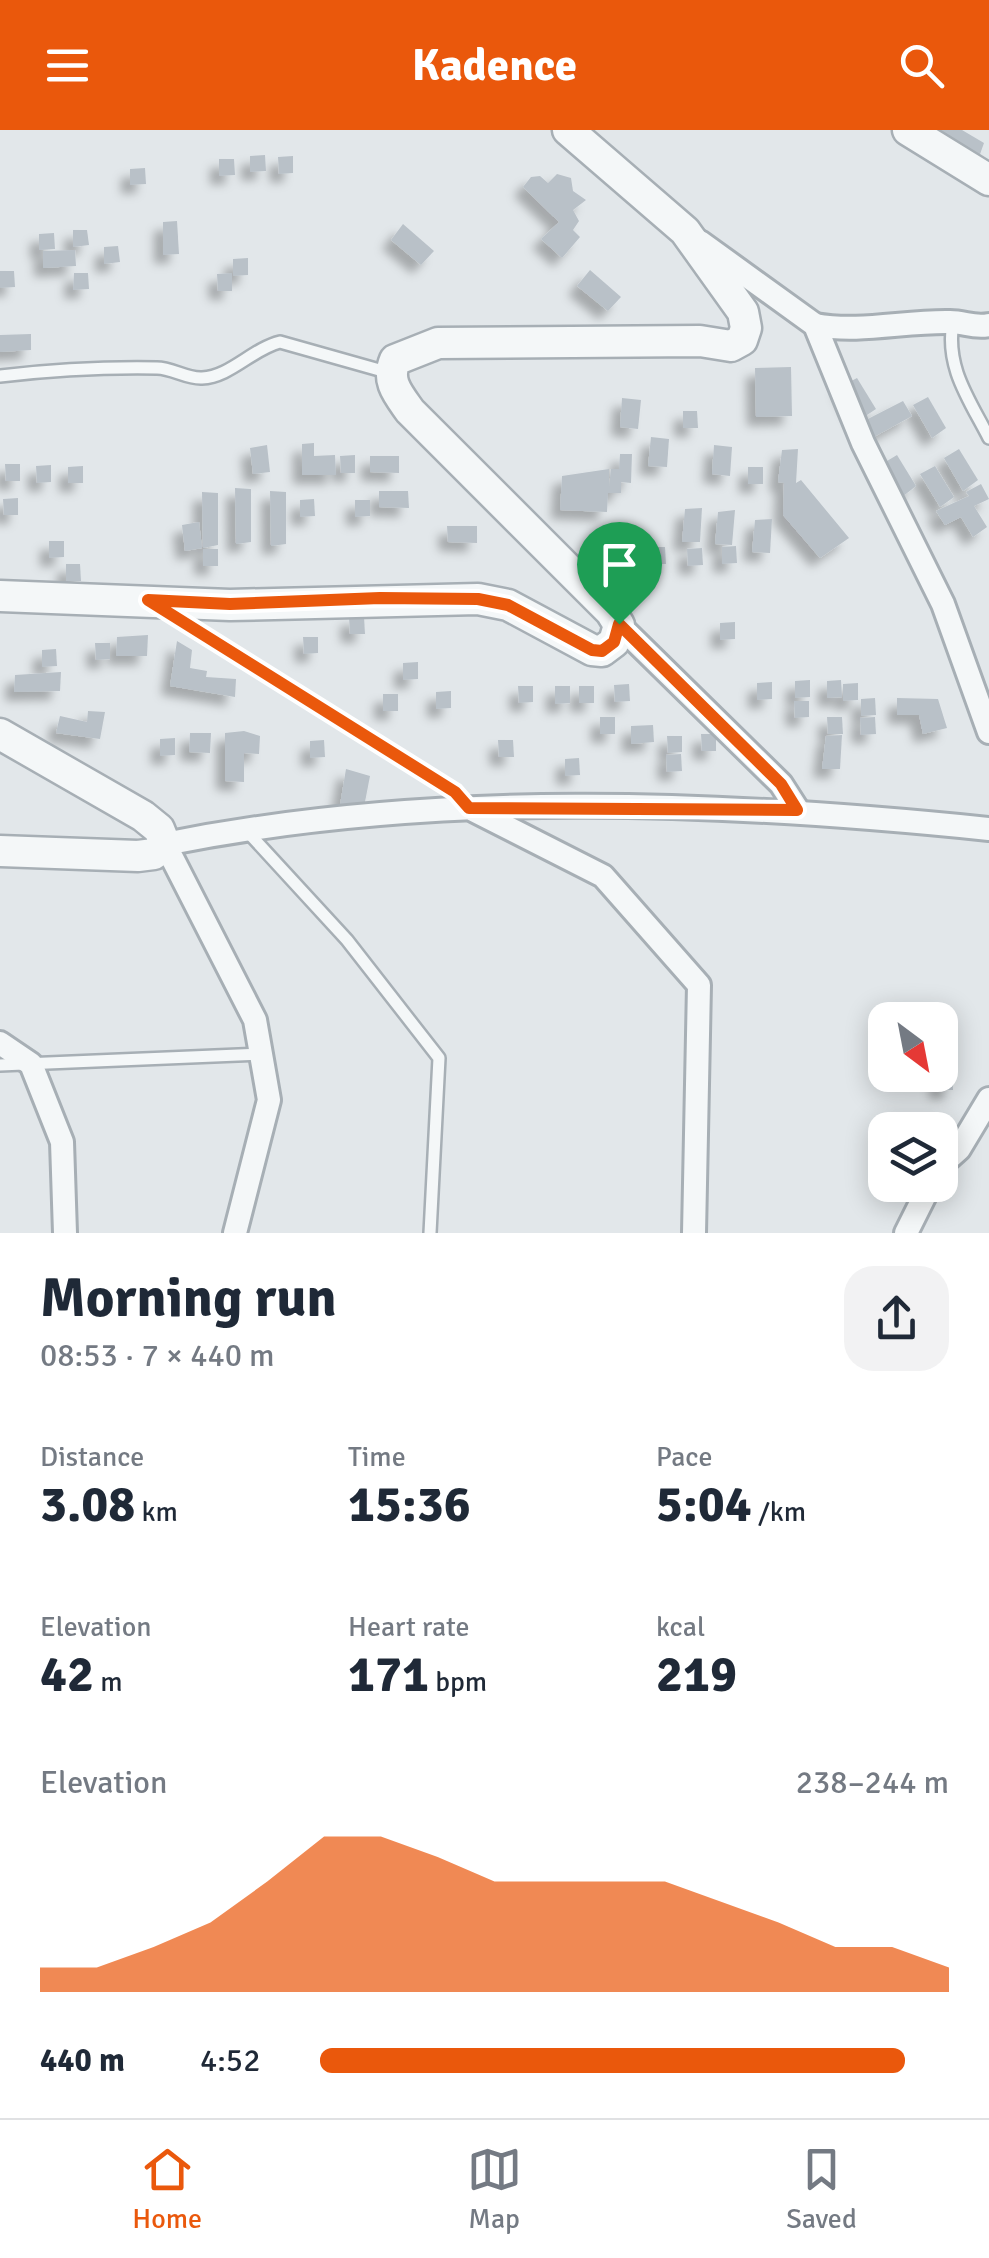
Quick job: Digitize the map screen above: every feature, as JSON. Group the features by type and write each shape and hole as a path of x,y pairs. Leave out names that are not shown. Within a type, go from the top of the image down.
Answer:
{"street":[{"path":"568,130 686,230 814,325 863,443 943,604 989,732"},
{"path":"908,130 989,180"},
{"path":"686,230 743,312 746,328 742,340 731,346 700,341 438,342 395,360 390,373 410,411 781,784 797,810"},
{"path":"814,325 854,329 953,322 972,328 989,325"},
{"path":"0,596 230,604 478,599 508,605 592,650 602,651 614,642 619,624"},
{"path":"0,734 159,829 255,1020 269,1100 235,1233"},
{"path":"469,808 604,876 698,985 694,1233"},
{"path":"0,851 138,856 154,854 164,844 244,828 469,808 797,810 989,829"},
{"path":"0,1043 32,1064 62,1142 65,1233"},
{"path":"958,1150 989,1099"},
{"path":"906,1233 922,1202"}],"lane":[{"path":"953,322 949,342 952,367 989,438"},
{"path":"0,376 59,369 163,368 202,378 222,373 263,346 280,342 390,373"},
{"path":"148,600 455,792 469,808"},
{"path":"244,828 347,940 440,1058 430,1233"},
{"path":"0,1064 260,1054"}],"building":[{"path":"941,130 962,130 984,143 979,157 939,135"},
{"path":"265,155 266,171 250,172 250,156"},
{"path":"293,156 293,173 279,174 278,157"},
{"path":"219,159 234,159 235,175 219,176"},
{"path":"145,168 146,184 130,185 130,169"},
{"path":"557,174 571,178 573,191 586,200 573,210 579,221 573,230 580,237 562,258 541,239 559,222 523,187 531,177 540,176 548,183"},
{"path":"177,221 179,254 163,255 163,222"},
{"path":"403,224 434,251 421,265 391,240"},
{"path":"73,230 87,230 89,245 73,247"},
{"path":"54,233 55,249 39,250 39,234"},
{"path":"118,246 120,262 104,264 104,247"},
{"path":"75,250 76,266 43,268 43,251"},
{"path":"248,258 248,275 233,276 233,259"},
{"path":"590,270 621,297 608,311 577,286"},
{"path":"0,271 14,271 15,287 0,288"},
{"path":"74,273 88,273 89,289 73,290"},
{"path":"232,273 232,291 218,291 217,274"},
{"path":"31,334 31,350 0,352 0,335"},
{"path":"791,367 792,416 756,417 755,368"},
{"path":"857,378 876,409 861,419 842,386"},
{"path":"928,397 946,428 932,438 913,405"},
{"path":"622,398 641,400 638,429 620,427"},
{"path":"903,401 912,416 872,438 864,421"},
{"path":"683,411 697,411 698,428 683,428"},
{"path":"651,437 669,439 667,467 648,466"},
{"path":"314,443 314,456 335,455 336,475 302,475 302,444"},
{"path":"267,445 270,472 253,474 250,448"},
{"path":"714,445 732,447 730,476 712,474"},
{"path":"798,449 796,483 801,480 849,538 820,558 783,515 784,483 778,482 782,450"},
{"path":"959,449 978,480 963,491 944,458"},
{"path":"620,454 632,454 631,483 621,482 621,493 608,493 607,512 560,510 562,476 609,469 609,487 611,469 619,469"},
{"path":"355,455 355,473 341,473 340,456"},
{"path":"897,455 916,486 902,497 882,464"},
{"path":"370,456 399,456 399,473 370,472"},
{"path":"5,464 20,464 20,481 6,481"},
{"path":"51,465 51,482 37,483 36,466"},
{"path":"83,466 83,483 68,483 68,467"},
{"path":"935,466 954,497 940,507 920,474"},
{"path":"748,467 763,467 763,484 748,484"},
{"path":"981,484 989,499 974,506 987,527 973,537 961,517 945,525 936,511 969,496 966,492"},
{"path":"235,488 251,489 251,542 236,544"},
{"path":"270,491 286,492 286,544 271,546"},
{"path":"379,491 408,491 409,508 379,507"},
{"path":"202,492 218,493 218,545 203,548"},
{"path":"18,498 18,515 4,515 3,499"},
{"path":"314,499 315,516 300,517 300,500"},
{"path":"355,500 370,500 370,516 355,517"},
{"path":"702,508 700,542 682,542 685,509"},
{"path":"735,510 732,545 715,544 718,512"},
{"path":"772,519 770,553 752,552 755,520"},
{"path":"199,522 202,548 185,551 182,525"},
{"path":"447,526 477,526 477,543 448,542"},
{"path":"49,541 64,541 64,557 49,558"},
{"path":"736,546 737,563 722,564 722,547"},
{"path":"651,547 665,547 666,564 651,564"},
{"path":"702,548 703,565 688,566 687,549"},
{"path":"203,549 218,549 218,566 203,566"},
{"path":"66,564 80,564 81,581 66,581"},
{"path":"349,617 364,617 365,634 350,634"},
{"path":"735,622 735,639 720,640 720,623"},
{"path":"148,635 147,656 116,656 117,637"},
{"path":"303,637 318,637 318,653 304,654"},
{"path":"177,641 192,650 190,668 207,671 206,677 236,679 235,697 170,686"},
{"path":"95,643 110,643 110,659 96,660"},
{"path":"56,649 57,666 42,667 42,650"},
{"path":"418,662 418,679 403,680 403,663"},
{"path":"61,672 60,691 14,692 15,675"},
{"path":"810,680 810,697 795,698 795,681"},
{"path":"841,680 842,697 827,698 827,681"},
{"path":"772,682 772,699 757,700 757,683"},
{"path":"858,683 858,700 843,701 843,684"},
{"path":"629,684 630,701 615,702 614,685"},
{"path":"518,686 533,686 533,702 519,703"},
{"path":"555,686 570,686 570,703 555,704"},
{"path":"579,686 594,686 594,703 579,703"},
{"path":"451,691 451,708 436,709 436,692"},
{"path":"383,694 398,694 398,711 383,711"},
{"path":"875,698 876,715 861,716 861,699"},
{"path":"897,698 938,699 947,728 923,734 919,715 897,715"},
{"path":"794,701 809,701 809,717 795,718"},
{"path":"88,711 105,712 100,739 56,733 60,716 87,722"},
{"path":"600,717 615,717 615,734 600,734"},
{"path":"827,717 842,717 843,734 828,734"},
{"path":"875,717 876,734 861,735 860,718"},
{"path":"653,725 654,742 631,744 631,726"},
{"path":"244,731 260,736 259,754 244,753 244,782 225,781 225,733"},
{"path":"190,733 211,733 210,753 189,752"},
{"path":"701,734 716,734 716,751 702,751"},
{"path":"842,735 840,769 822,769 826,736"},
{"path":"667,736 682,736 682,752 668,753"},
{"path":"175,738 175,755 160,756 160,739"},
{"path":"324,740 325,757 310,758 310,741"},
{"path":"498,740 513,740 514,757 499,757"},
{"path":"681,754 682,771 667,772 666,755"},
{"path":"579,758 580,775 565,776 565,759"},
{"path":"346,769 370,776 363,812 339,811"}],"route":[{"path":"478,599 508,605 592,650 602,651 614,642 619,624 781,784 797,810 469,808 455,792 148,600 230,604 478,599"}]}
